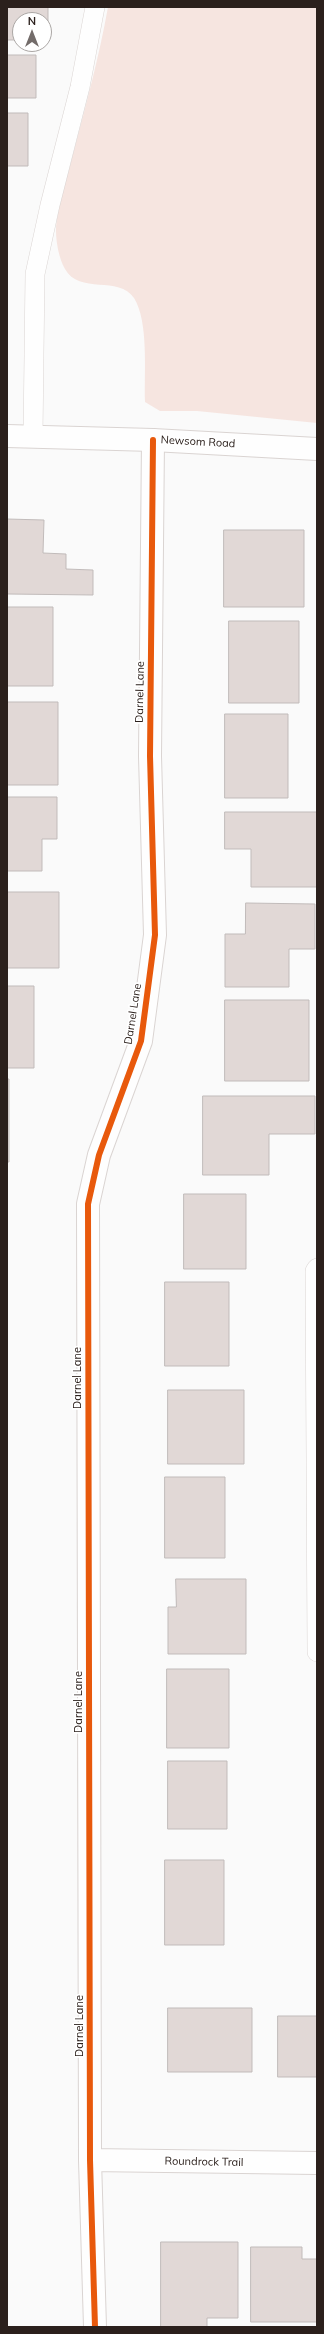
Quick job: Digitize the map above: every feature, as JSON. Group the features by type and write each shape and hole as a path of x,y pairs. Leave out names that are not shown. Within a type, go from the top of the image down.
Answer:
{"street":[{"name":"Newsom Road","path":"7,436 153,440 317,449"},
{"name":"Darnel Lane","path":"94,2327 90,2160 88,1204 99,1154 141,1041 155,935 150,756 153,440"},
{"name":"Roundrock Trail","path":"90,2160 317,2163"}],"lane":[{"path":"33,436 35,274 50,205 80,87 95,7"},
{"path":"317,1268 315,1271 317,1652"}],"shaded area":[{"path":"108,7 317,7 317,423 197,411 160,411 145,402 144,334 139,308 134,298 127,291 119,287 89,284 80,281 71,277 65,269 57,240 56,231 58,213 101,44"}],"building":[{"path":"7,7 48,7 48,12 12,12 12,40 7,40"},
{"path":"7,55 36,55 36,98 7,98"},
{"path":"7,113 28,113 28,166 7,166"},
{"path":"7,519 44,520 43,553 66,554 66,569 93,570 93,595 7,594"},
{"path":"224,530 304,530 304,607 224,607"},
{"path":"7,607 53,607 53,686 7,686"},
{"path":"229,621 299,621 299,703 229,703"},
{"path":"7,702 58,702 58,785 7,785"},
{"path":"225,714 288,714 288,798 225,798"},
{"path":"7,797 57,797 57,839 42,839 42,871 7,871"},
{"path":"225,812 317,812 317,887 251,887 251,849 225,849"},
{"path":"7,892 59,892 59,968 7,968"},
{"path":"246,903 315,904 315,949 289,949 289,987 225,987 225,934 245,934"},
{"path":"7,986 34,986 34,1068 7,1068"},
{"path":"225,1000 309,1000 309,1081 225,1081"},
{"path":"7,1079 9,1079 9,1162 7,1162"},
{"path":"203,1096 315,1096 315,1134 269,1134 269,1175 203,1175"},
{"path":"184,1194 246,1194 246,1269 184,1269"},
{"path":"165,1282 229,1282 229,1366 165,1366"},
{"path":"168,1390 244,1390 244,1464 168,1464"},
{"path":"165,1477 225,1477 225,1558 165,1558"},
{"path":"176,1579 246,1579 246,1654 168,1654 168,1607 176,1607"},
{"path":"167,1669 229,1669 229,1748 167,1748"},
{"path":"168,1761 227,1761 227,1829 168,1829"},
{"path":"165,1860 224,1860 224,1945 165,1945"},
{"path":"168,2008 252,2008 252,2072 168,2072"},
{"path":"278,2016 317,2016 317,2077 278,2077"},
{"path":"161,2242 238,2242 238,2318 207,2318 207,2327 161,2327"},
{"path":"251,2247 302,2247 302,2259 317,2259 317,2322 251,2322"}],"cycle path":[{"path":"95,2327 90,2160 88,1204 99,1155 141,1041 155,935 150,756 153,440"}]}
